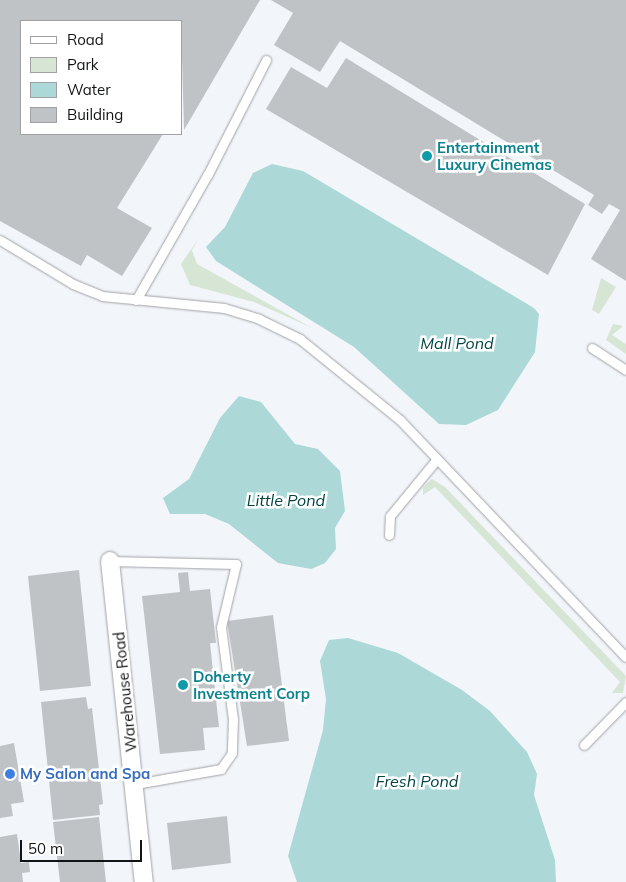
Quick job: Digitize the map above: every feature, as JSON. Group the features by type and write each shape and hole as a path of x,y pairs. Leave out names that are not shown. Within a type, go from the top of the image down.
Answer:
{"street":[{"name":"Warehouse Road","path":"110,561 144,882"}],"lane":[{"path":"136,300 208,174 229,124 266,60"},
{"path":"0,240 73,284 102,296 224,308 293,336 354,381 437,458 626,657"},
{"path":"592,348 626,370"},
{"path":"389,535 390,516 437,458"},
{"path":"110,561 236,564 221,627 233,719 232,753 221,769 135,784"},
{"path":"584,745 626,702"}],"green space":[{"path":"199,238 192,250 197,264 312,328 254,302 190,285 181,264"},
{"path":"601,278 616,287 599,314 592,310"},
{"path":"613,324 623,326 612,335 626,344 626,354 606,340"},
{"path":"432,479 445,487 626,676 623,693 612,693 620,682 435,487 423,495 423,487"}],"water":[{"name":"Mall Pond","path":"272,164 303,171 534,308 539,314 535,352 498,410 466,425 439,424 354,347 216,261 206,247 225,227 253,173"},
{"name":"Little Pond","path":"239,396 261,402 295,444 318,449 340,471 345,511 335,528 336,549 325,563 311,569 278,563 229,524 205,514 170,514 163,498 189,479 220,418"},
{"name":"Fresh Pond","path":"348,638 398,653 462,690 490,711 527,752 537,774 534,795 555,860 556,882 297,882 288,856 323,730 326,699 320,661 329,640"}],"building":[{"path":"0,0 260,0 184,130 182,20 20,20 20,135 162,135 117,208 152,228 122,276 87,255 81,266 0,221"},
{"path":"271,0 626,0 626,281 591,259 620,210 609,204 602,214 588,205 594,195 340,41 320,72 274,45 293,13"},
{"name":"Entertainment Luxury Cinemas","path":"346,58 585,204 548,275 266,109 291,67 327,88"},
{"path":"79,570 91,686 40,691 28,576"},
{"name":"Doherty Investment Corp","path":"188,572 190,591 210,589 216,643 210,643 219,727 203,728 205,750 160,754 142,596 180,592 178,573"},
{"name":"Doherty Investment Corp","path":"273,615 289,741 247,746 227,621"},
{"path":"86,697 88,709 92,708 103,804 99,805 100,815 53,820 41,702"},
{"name":"My Salon and Spa","path":"14,743 24,802 11,804 13,816 0,818 0,746"},
{"path":"227,816 231,863 172,870 167,823"},
{"path":"99,817 106,882 60,882 53,822"},
{"path":"17,834 21,863 29,862 30,872 22,873 23,882 0,882 0,837"}],"place":[{"name":"Entertainment Luxury Cinemas","path":"427,156"},
{"name":"Doherty Investment Corp","path":"183,685"},
{"name":"My Salon and Spa","path":"10,774"}]}
